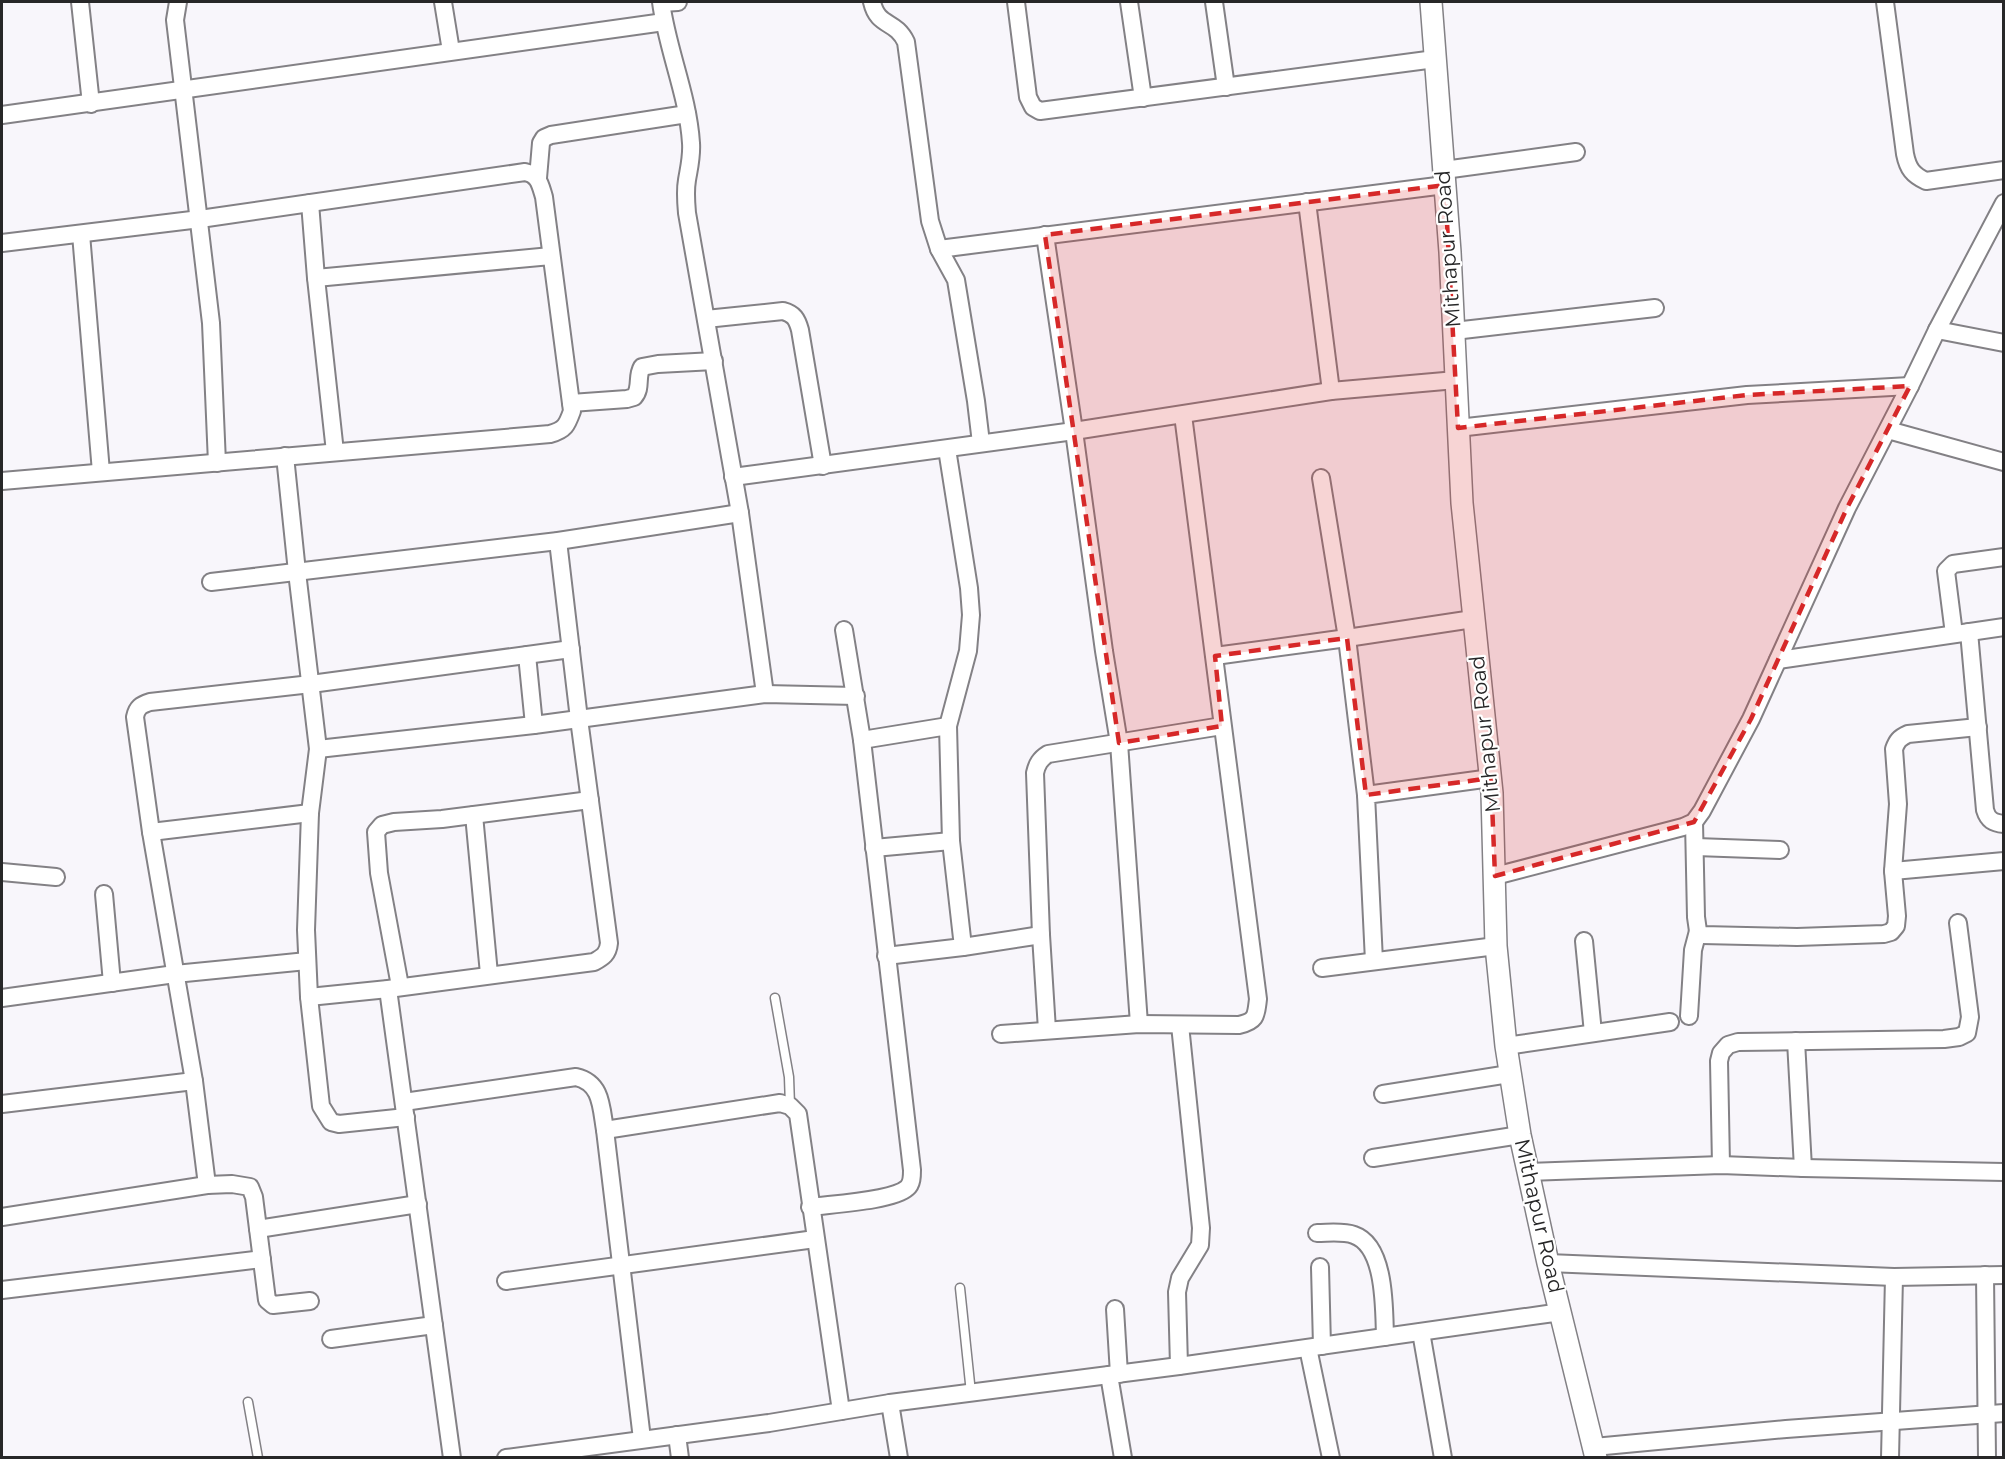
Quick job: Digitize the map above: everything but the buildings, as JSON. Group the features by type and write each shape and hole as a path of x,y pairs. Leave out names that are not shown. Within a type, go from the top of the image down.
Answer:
{"street":[{"path":"80,2 91,104"},
{"path":"178,2 175,20 212,323 217,463"},
{"path":"443,2 451,51"},
{"path":"667,2 664,22 687,114 691,143 686,195 687,213 740,513 765,694"},
{"path":"872,2 875,14 897,29 906,42 930,221 939,249 952,270 961,302 981,443"},
{"path":"1016,2 1028,97 1033,107 1040,111 1435,59"},
{"path":"1130,2 1143,98"},
{"path":"1214,2 1226,87"},
{"name":"Mithapur Road","path":"1431,2 1454,331 1461,504 1491,778 1496,946 1509,1074 1548,1263 1595,1452"},
{"path":"1885,2 1908,168 1917,177 1926,181 2004,170"},
{"path":"2,115 664,22"},
{"path":"2,481 550,434 562,431 568,425 572,411 544,197 538,177 541,143 544,138 551,135 687,114"},
{"path":"939,249 1307,202 1576,152"},
{"path":"2,243 200,219 525,172 538,177"},
{"path":"1307,202 1331,392"},
{"path":"310,203 335,452"},
{"path":"1495,876 1683,827 1694,822 1751,719 1847,508 2004,203"},
{"path":"81,234 101,472"},
{"path":"1045,236 1119,743 1139,1024"},
{"path":"316,278 551,256"},
{"path":"1454,331 1654,308"},
{"path":"706,319 783,311 791,313 796,318 823,466"},
{"path":"1937,330 2004,343"},
{"path":"571,403 634,397 639,388 639,372 642,367 714,361"},
{"path":"733,477 1182,416 1331,392 1456,380"},
{"path":"1458,428 1747,395 1910,386"},
{"path":"1001,1034 1139,1024 1239,1025 1248,1023 1254,1018 1258,999 1182,416"},
{"path":"1888,430 2004,462"},
{"path":"947,448 969,588 971,615 968,651 948,726 951,841 963,947"},
{"path":"285,456 318,749 310,813 306,930 309,997 321,1106 327,1118 339,1124 576,1077 587,1080 594,1086 605,1130 642,1439"},
{"path":"1321,478 1347,638 1366,795 1374,962"},
{"path":"211,582 558,541 740,513"},
{"path":"309,997 594,962 608,951 609,943 558,541"},
{"path":"2004,557 1953,564 1948,566 1945,575 1962,633 1978,727 1985,810 1988,818 1995,823 2004,824"},
{"path":"1215,656 1473,618"},
{"path":"1778,660 2004,627"},
{"path":"810,1207 877,1199 897,1194 907,1188 911,1182 912,1170 862,740 844,630"},
{"path":"207,1185 194,1081 151,832 135,717 136,710 141,705 150,702 311,684 571,649"},
{"path":"527,655 534,726"},
{"path":"318,749 534,726 765,694 856,696"},
{"path":"862,740 948,726"},
{"path":"1047,1030 1035,773 1041,758 1048,754 1222,726"},
{"path":"1698,932 1708,936 1785,937 1891,932 1896,926 1897,916 1893,871 1898,804 1894,749 1900,737 1908,734 1978,727"},
{"path":"1366,795 1491,778"},
{"path":"452,1458 405,1110 376,832 382,825 394,822 474,815 590,800"},
{"path":"151,832 310,813"},
{"path":"474,815 489,974"},
{"path":"1689,1016 1693,950 1698,932 1694,822"},
{"path":"874,848 951,841"},
{"path":"1696,847 1780,850"},
{"path":"1893,871 2004,861"},
{"path":"2,872 56,877"},
{"path":"104,894 112,983"},
{"path":"1721,1165 1720,1053 1728,1045 1738,1042 1944,1040 1967,1033 1970,1017 1958,923"},
{"path":"886,956 1041,935"},
{"path":"1584,941 1593,1033"},
{"path":"1322,968 1496,946"},
{"path":"2,998 175,974 307,961"},
{"path":"1506,1046 1670,1022"},
{"path":"1179,1366 1177,1292 1180,1278 1200,1245 1201,1228 1180,1025"},
{"path":"1796,1041 1803,1168"},
{"path":"1383,1094 1509,1074"},
{"path":"2,1104 194,1081"},
{"path":"605,1130 780,1103 790,1106 798,1114 841,1411"},
{"path":"1373,1158 1520,1136"},
{"path":"1528,1172 1721,1165 2004,1172"},
{"path":"2,1217 207,1185 232,1184 250,1187 254,1197 267,1300 273,1305 310,1301"},
{"path":"258,1229 418,1204"},
{"path":"1317,1233 1354,1234 1367,1245 1381,1272 1385,1337"},
{"path":"506,1281 815,1239"},
{"path":"2,1290 262,1259"},
{"path":"1548,1263 1894,1277 2004,1275"},
{"path":"1320,1267 1316,1347 1331,1458"},
{"path":"1985,1275 1987,1458"},
{"path":"1890,1458 1894,1277"},
{"path":"1115,1309 1114,1375 1124,1458"},
{"path":"506,1458 548,1455 890,1403 1114,1375 1561,1312"},
{"path":"331,1339 434,1325"},
{"path":"1421,1332 1443,1458"},
{"path":"890,1403 899,1458"},
{"path":"1595,1452 1786,1429 2004,1413"},
{"path":"677,1435 680,1458"}],"lane":[{"path":"775,998 789,1077 790,1106"},
{"path":"960,1288 971,1393"},
{"path":"248,1402 258,1458"}],"highlighted area":[{"path":"1445,185 1458,428 1747,395 1910,386 1847,508 1751,719 1694,822 1495,876 1491,778 1366,795 1347,638 1215,656 1222,726 1119,743 1045,235"}]}
